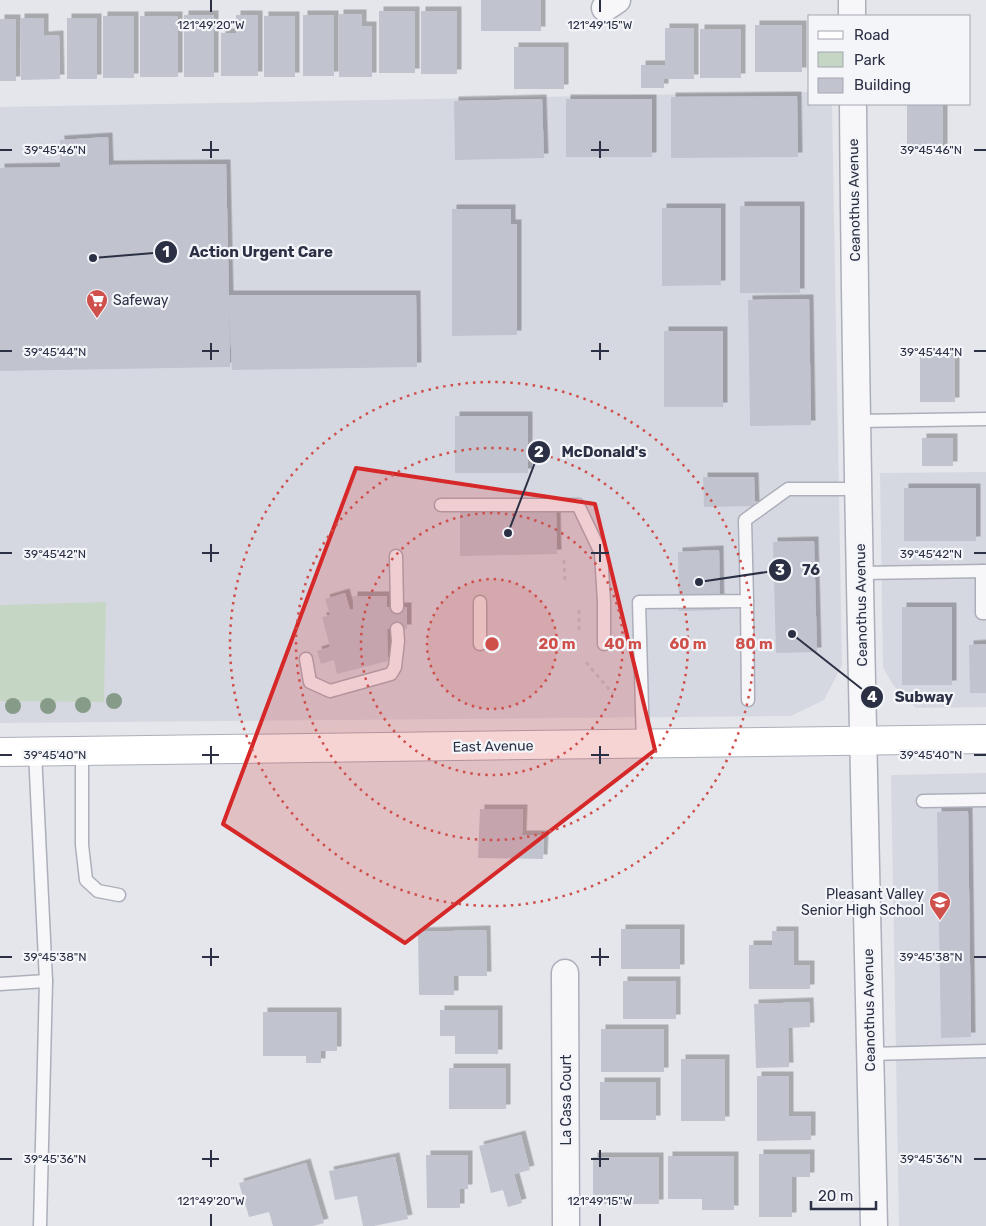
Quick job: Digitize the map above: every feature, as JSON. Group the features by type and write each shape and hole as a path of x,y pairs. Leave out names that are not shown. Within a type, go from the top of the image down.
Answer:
{"main road":[{"name":"East Avenue","path":"0,752 986,738"}],"street":[{"path":"852,0 852,15"},
{"name":"Ceanothus Avenue","path":"853,105 858,490 874,1226"},
{"name":"La Casa Court","path":"565,973 566,1226"}],"lane":[{"path":"858,421 986,419"},
{"path":"748,700 745,520 788,490 858,490"},
{"path":"441,506 578,505 601,553 604,644"},
{"path":"396,556 397,607"},
{"path":"861,573 984,571 982,613 986,613"},
{"path":"643,744 639,602 747,601"},
{"path":"480,602 480,644"},
{"path":"306,660 310,682 330,691 391,674 395,667 398,629"},
{"path":"82,751 82,845 86,880 98,891 118,895"},
{"path":"35,752 46,981 40,1226"},
{"path":"923,801 986,800"},
{"path":"0,984 46,981"},
{"path":"870,1054 986,1051"}],"path":[{"path":"564,560 565,582"},
{"path":"579,610 579,631"},
{"path":"586,662 613,694"}],"highlighted area":[{"path":"356,468 595,504 655,750 405,943 223,824"}],"shaded area":[{"path":"808,92 808,105 832,105 842,665 824,700 791,716 0,723 0,107"},
{"path":"986,472 986,707 916,708 893,685 883,667 880,473"},
{"name":"Pleasant Valley Senior High School","path":"986,773 986,1226 899,1226 891,775"}],"green space":[{"path":"106,602 104,702 0,701 0,605"}],"building":[{"path":"481,0 541,0 541,31 481,31"},
{"path":"379,11 415,11 415,73 379,73"},
{"path":"421,11 457,11 457,74 421,74"},
{"path":"339,14 362,14 362,26 372,26 372,77 339,77"},
{"path":"184,15 214,15 214,77 184,77"},
{"path":"236,15 258,15 258,76 221,76 221,33 236,33"},
{"path":"303,15 334,15 334,76 303,76"},
{"path":"103,16 134,16 134,78 103,78"},
{"path":"140,16 178,16 178,77 140,77"},
{"path":"264,16 295,16 295,77 264,77"},
{"path":"20,18 44,18 44,36 59,35 60,79 21,80"},
{"path":"67,18 97,18 97,79 67,79"},
{"path":"0,19 16,19 16,81 0,81"},
{"path":"755,25 802,25 802,72 755,72"},
{"path":"665,28 694,28 694,79 664,79 664,88 641,88 641,65 665,65"},
{"path":"700,29 741,29 741,78 700,78"},
{"path":"514,47 564,47 564,89 514,89"},
{"path":"797,96 798,157 671,158 671,97"},
{"path":"542,99 544,158 455,160 454,101"},
{"path":"566,99 652,99 652,157 566,157"},
{"path":"907,105 943,105 943,151 907,151"},
{"path":"108,137 109,165 226,164 229,295 416,295 417,367 232,370 229,305 230,367 0,371 0,168 60,167 60,140"},
{"path":"740,206 800,206 800,293 740,293"},
{"path":"662,208 721,208 721,285 662,286"},
{"path":"452,209 511,209 511,224 517,224 517,335 452,336"},
{"path":"809,299 811,425 750,426 748,300"},
{"path":"664,331 723,331 723,407 664,407"},
{"path":"920,356 955,356 955,402 920,402"},
{"path":"455,416 528,416 528,473 455,473"},
{"path":"922,438 953,438 953,466 922,466"},
{"path":"703,477 754,477 755,506 704,507"},
{"path":"904,488 976,488 976,541 904,541"},
{"path":"556,510 557,554 460,556 460,512"},
{"path":"814,541 817,652 776,653 773,542"},
{"path":"719,550 720,610 679,611 678,552"},
{"path":"345,593 350,610 353,609 353,596 387,596 387,607 407,607 407,629 387,629 388,661 337,674 334,660 321,664 317,651 330,647 322,617 330,615 325,599"},
{"path":"902,607 952,607 952,685 902,685"},
{"path":"986,644 986,693 970,693 969,645"},
{"path":"480,809 523,809 522,835 544,835 543,859 478,858"},
{"path":"968,811 971,1037 941,1038 937,812"},
{"path":"621,929 680,929 680,969 621,969"},
{"path":"486,930 487,976 454,976 454,995 419,995 418,932"},
{"path":"772,931 794,931 794,965 810,965 810,989 749,989 749,945 772,945"},
{"path":"623,981 676,981 676,1019 623,1019"},
{"path":"809,1002 810,1027 788,1028 789,1067 756,1068 754,1004"},
{"path":"440,1010 498,1010 498,1054 455,1054 455,1036 440,1036"},
{"path":"263,1012 337,1012 337,1051 321,1051 321,1063 306,1063 306,1056 263,1056"},
{"path":"601,1029 664,1029 664,1072 601,1072"},
{"path":"681,1059 725,1059 725,1121 681,1121"},
{"path":"449,1068 506,1068 506,1109 449,1109"},
{"path":"757,1076 789,1076 789,1116 811,1116 811,1140 757,1141"},
{"path":"600,1082 656,1082 656,1120 600,1120"},
{"path":"521,1135 530,1170 514,1174 522,1203 508,1207 503,1190 491,1193 479,1146"},
{"path":"759,1154 810,1154 810,1177 792,1177 792,1217 759,1217"},
{"path":"426,1155 468,1155 468,1189 460,1189 460,1208 427,1208"},
{"path":"668,1156 734,1156 734,1210 702,1210 702,1199 668,1199"},
{"path":"395,1157 408,1219 374,1226 363,1226 357,1196 335,1200 329,1171"},
{"path":"593,1157 659,1157 659,1204 593,1204"},
{"path":"306,1163 324,1223 313,1226 273,1226 269,1212 249,1217 239,1183"}],"place":[{"name":"Action Urgent Care","path":"93,258"},
{"name":"Safeway","path":"97,319"},
{"name":"McDonald's","path":"508,533"},
{"name":"76","path":"699,582"},
{"name":"Subway","path":"792,634"},
{"name":"Pleasant Valley Senior High School","path":"940,921"}]}
